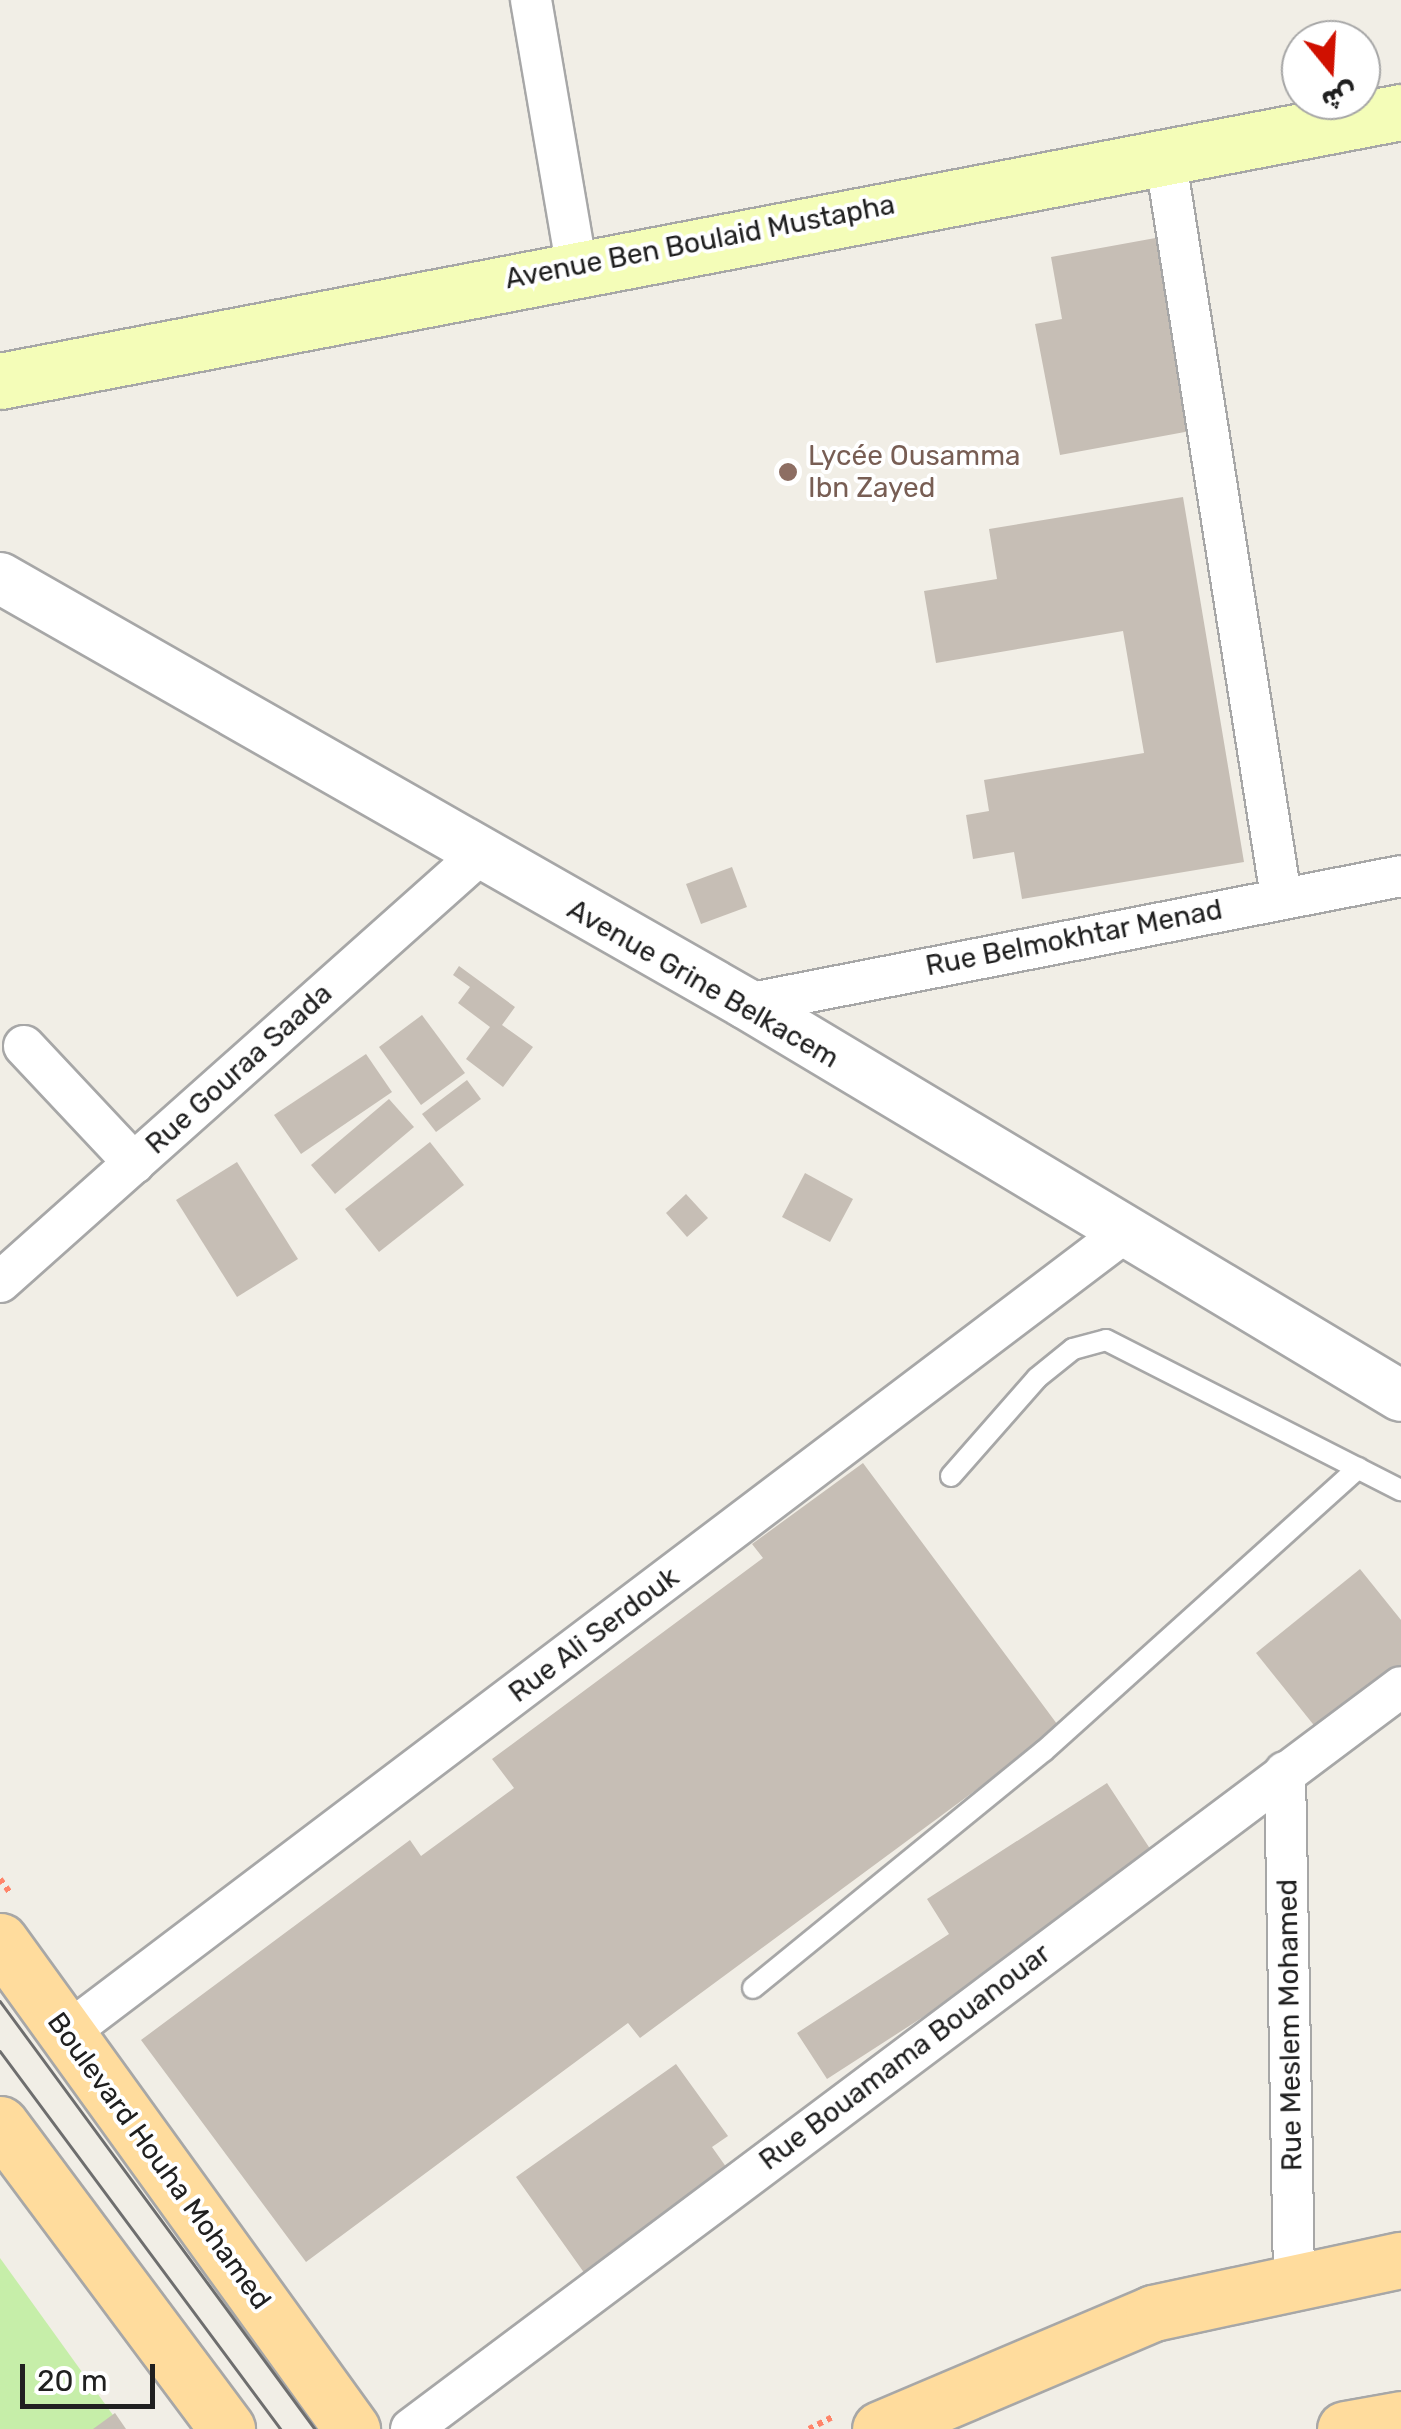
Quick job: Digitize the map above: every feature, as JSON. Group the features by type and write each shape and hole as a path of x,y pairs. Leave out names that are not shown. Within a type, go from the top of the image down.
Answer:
{"main road":[{"name":"Avenue Ben Boulaid Mustapha","path":"0,381 576,264 1401,112"},
{"name":"Boulevard Houha Mohamed","path":"0,1941 352,2429"},
{"path":"0,2124 227,2429"},
{"path":"880,2429 1154,2313 1294,2277 1401,2260"},
{"path":"1345,2429 1401,2419"}],"street":[{"path":"531,0 576,264"},
{"path":"1165,156 1281,897"},
{"name":"Avenue Grine Belkacem","path":"0,578 478,857 747,1004 1120,1235 1401,1396"},
{"name":"Rue Gouraa Saada","path":"0,1282 478,857"},
{"name":"Rue Belmokhtar Menad","path":"747,1004 1401,876"},
{"path":"24,1046 134,1163"},
{"name":"Rue Ali Serdouk","path":"66,2033 1120,1235"},
{"name":"Rue Bouamama Bouanouar","path":"418,2427 1401,1687"},
{"name":"Rue Meslem Mohamed","path":"1285,1772 1294,2277"}],"lane":[{"path":"951,1476 1037,1378 1073,1349 1106,1340 1401,1490"},
{"path":"753,1988 1044,1751 1358,1468"}],"green space":[{"path":"0,2258 123,2429 0,2429"}],"building":[{"path":"1172,235 1212,427 1060,455 1035,324 1062,319 1051,257"},
{"path":"1183,497 1244,862 1022,899 1014,852 973,859 966,815 989,811 984,780 1144,753 1123,631 936,663 924,591 997,579 989,529"},
{"path":"732,867 747,907 701,924 686,884"},
{"path":"459,966 515,1007 502,1025 533,1047 503,1087 466,1059 490,1027 458,1003 470,987 453,975"},
{"path":"422,1015 465,1073 421,1105 379,1047"},
{"path":"366,1054 392,1092 301,1154 274,1115"},
{"path":"467,1080 481,1099 436,1132 422,1114"},
{"path":"389,1099 414,1127 335,1194 311,1165"},
{"path":"430,1142 464,1185 379,1252 345,1209"},
{"path":"237,1162 298,1259 237,1297 176,1200"},
{"path":"805,1173 853,1199 830,1242 782,1217"},
{"path":"686,1194 708,1218 687,1237 666,1213"},
{"path":"863,1463 1060,1728 640,2038 628,2023 306,2262 141,2040 410,1840 421,1856 514,1788 492,1759 763,1558 752,1544"},
{"path":"1360,1569 1401,1620 1401,1695 1333,1749 1256,1653"},
{"path":"1107,1783 1160,1864 827,2079 797,2033 949,1934 927,1899"},
{"path":"676,2064 728,2136 712,2147 729,2171 585,2274 516,2177"},
{"path":"115,2413 126,2429 93,2429"}],"tram line":[{"path":"0,2001 315,2429"},
{"path":"0,2051 281,2429"}],"place":[{"name":"Lycée Ousamma Ibn Zayed","path":"788,472"}]}
